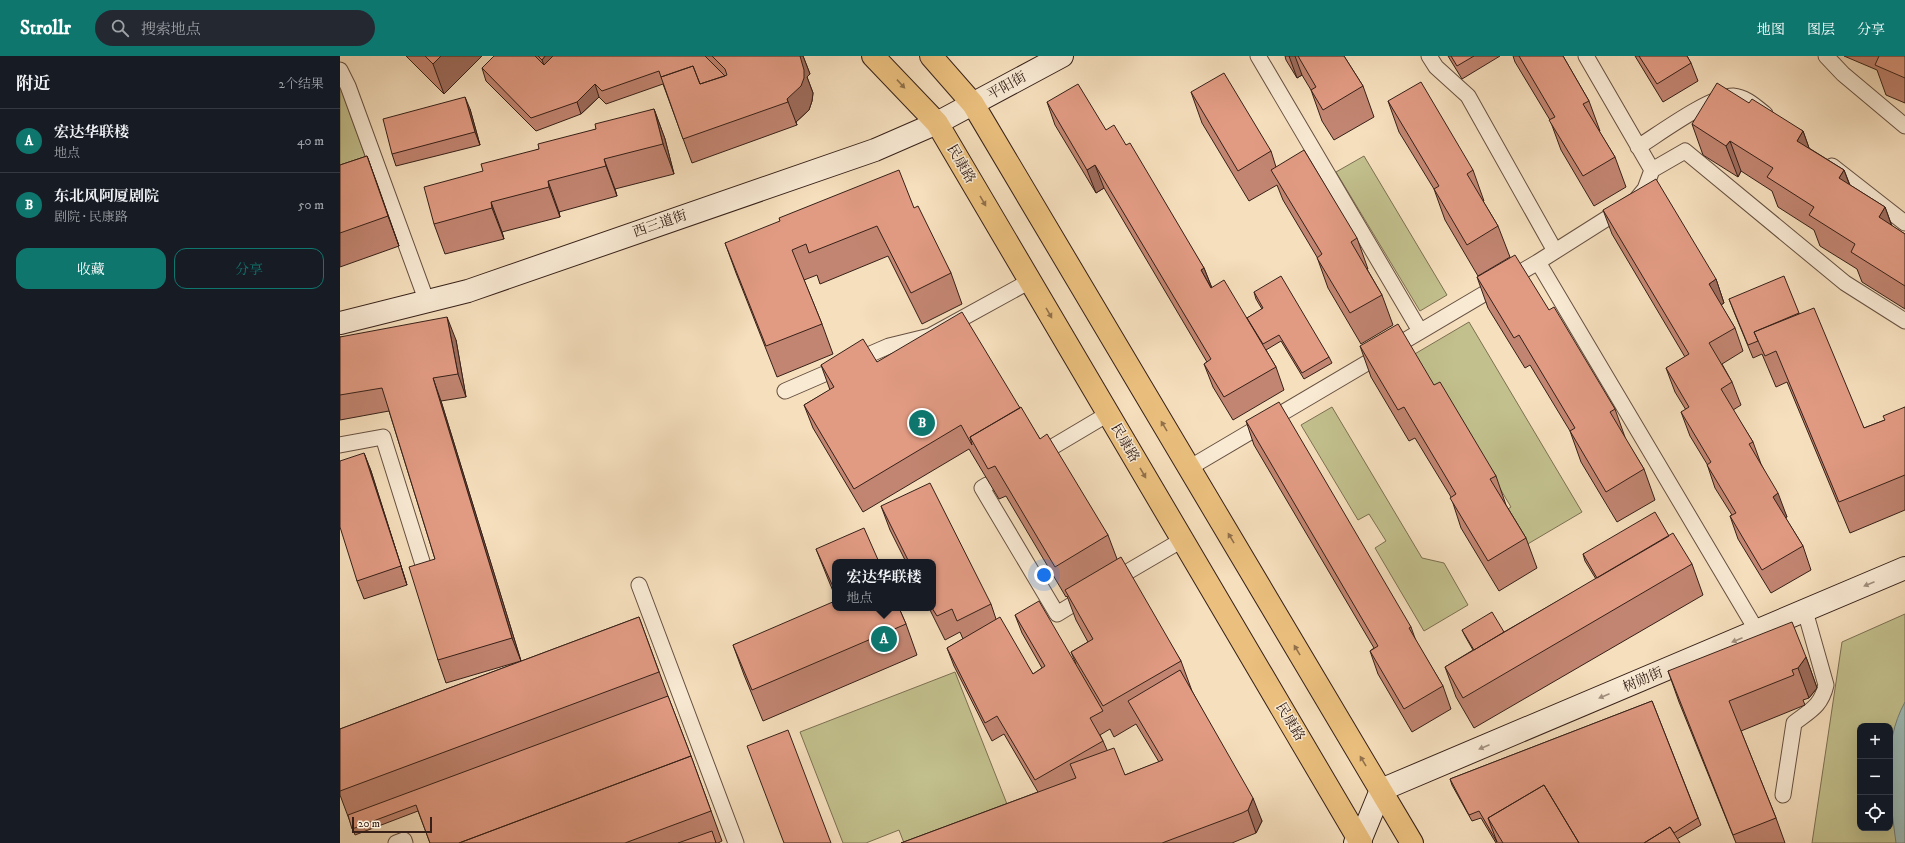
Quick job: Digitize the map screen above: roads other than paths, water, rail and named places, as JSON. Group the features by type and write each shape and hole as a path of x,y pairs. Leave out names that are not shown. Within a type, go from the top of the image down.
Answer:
{"main road":[{"name":"民康路","path":"873,56 937,123 1358,842"},
{"path":"931,56 973,104 1412,843"}],"street":[{"name":"平阳街","path":"973,104 1062,56"},
{"name":"西三道街","path":"340,323 427,302 468,290 875,150 937,123 973,104"},
{"name":"树勋街","path":"1381,790 1905,568"},
{"path":"1358,842 1381,790"}],"lane":[{"path":"1258,56 1420,331"},
{"path":"1429,56 1436,67 1468,96 1555,251"},
{"path":"1586,56 1652,170"},
{"path":"1826,56 1843,74 1905,126"},
{"path":"340,70 348,86 427,302"},
{"path":"1638,147 1717,99 1734,96 1748,101 1778,124"},
{"path":"1189,468 1538,262 1636,200 1645,189 1652,170 1684,152 1845,283 1905,321"},
{"path":"1820,157 1905,223"},
{"path":"1538,262 1757,631"},
{"path":"785,391 889,346 930,336 1030,281"},
{"path":"1044,452 1108,414"},
{"path":"340,445 383,438 425,571"},
{"path":"987,485 982,488 1057,614 1182,540"},
{"path":"639,585 736,843"},
{"path":"1783,795 1794,723 1816,706 1823,697 1826,685 1804,611"},
{"path":"396,843 404,840 405,843"}],"water":[{"path":"1905,702 1905,843 1896,843 1893,816 1893,736 1897,718"}],"place":[{"name":"东北风阿厦剧院","path":"922,423"},
{"name":"宏达华联楼","path":"884,639"}]}
